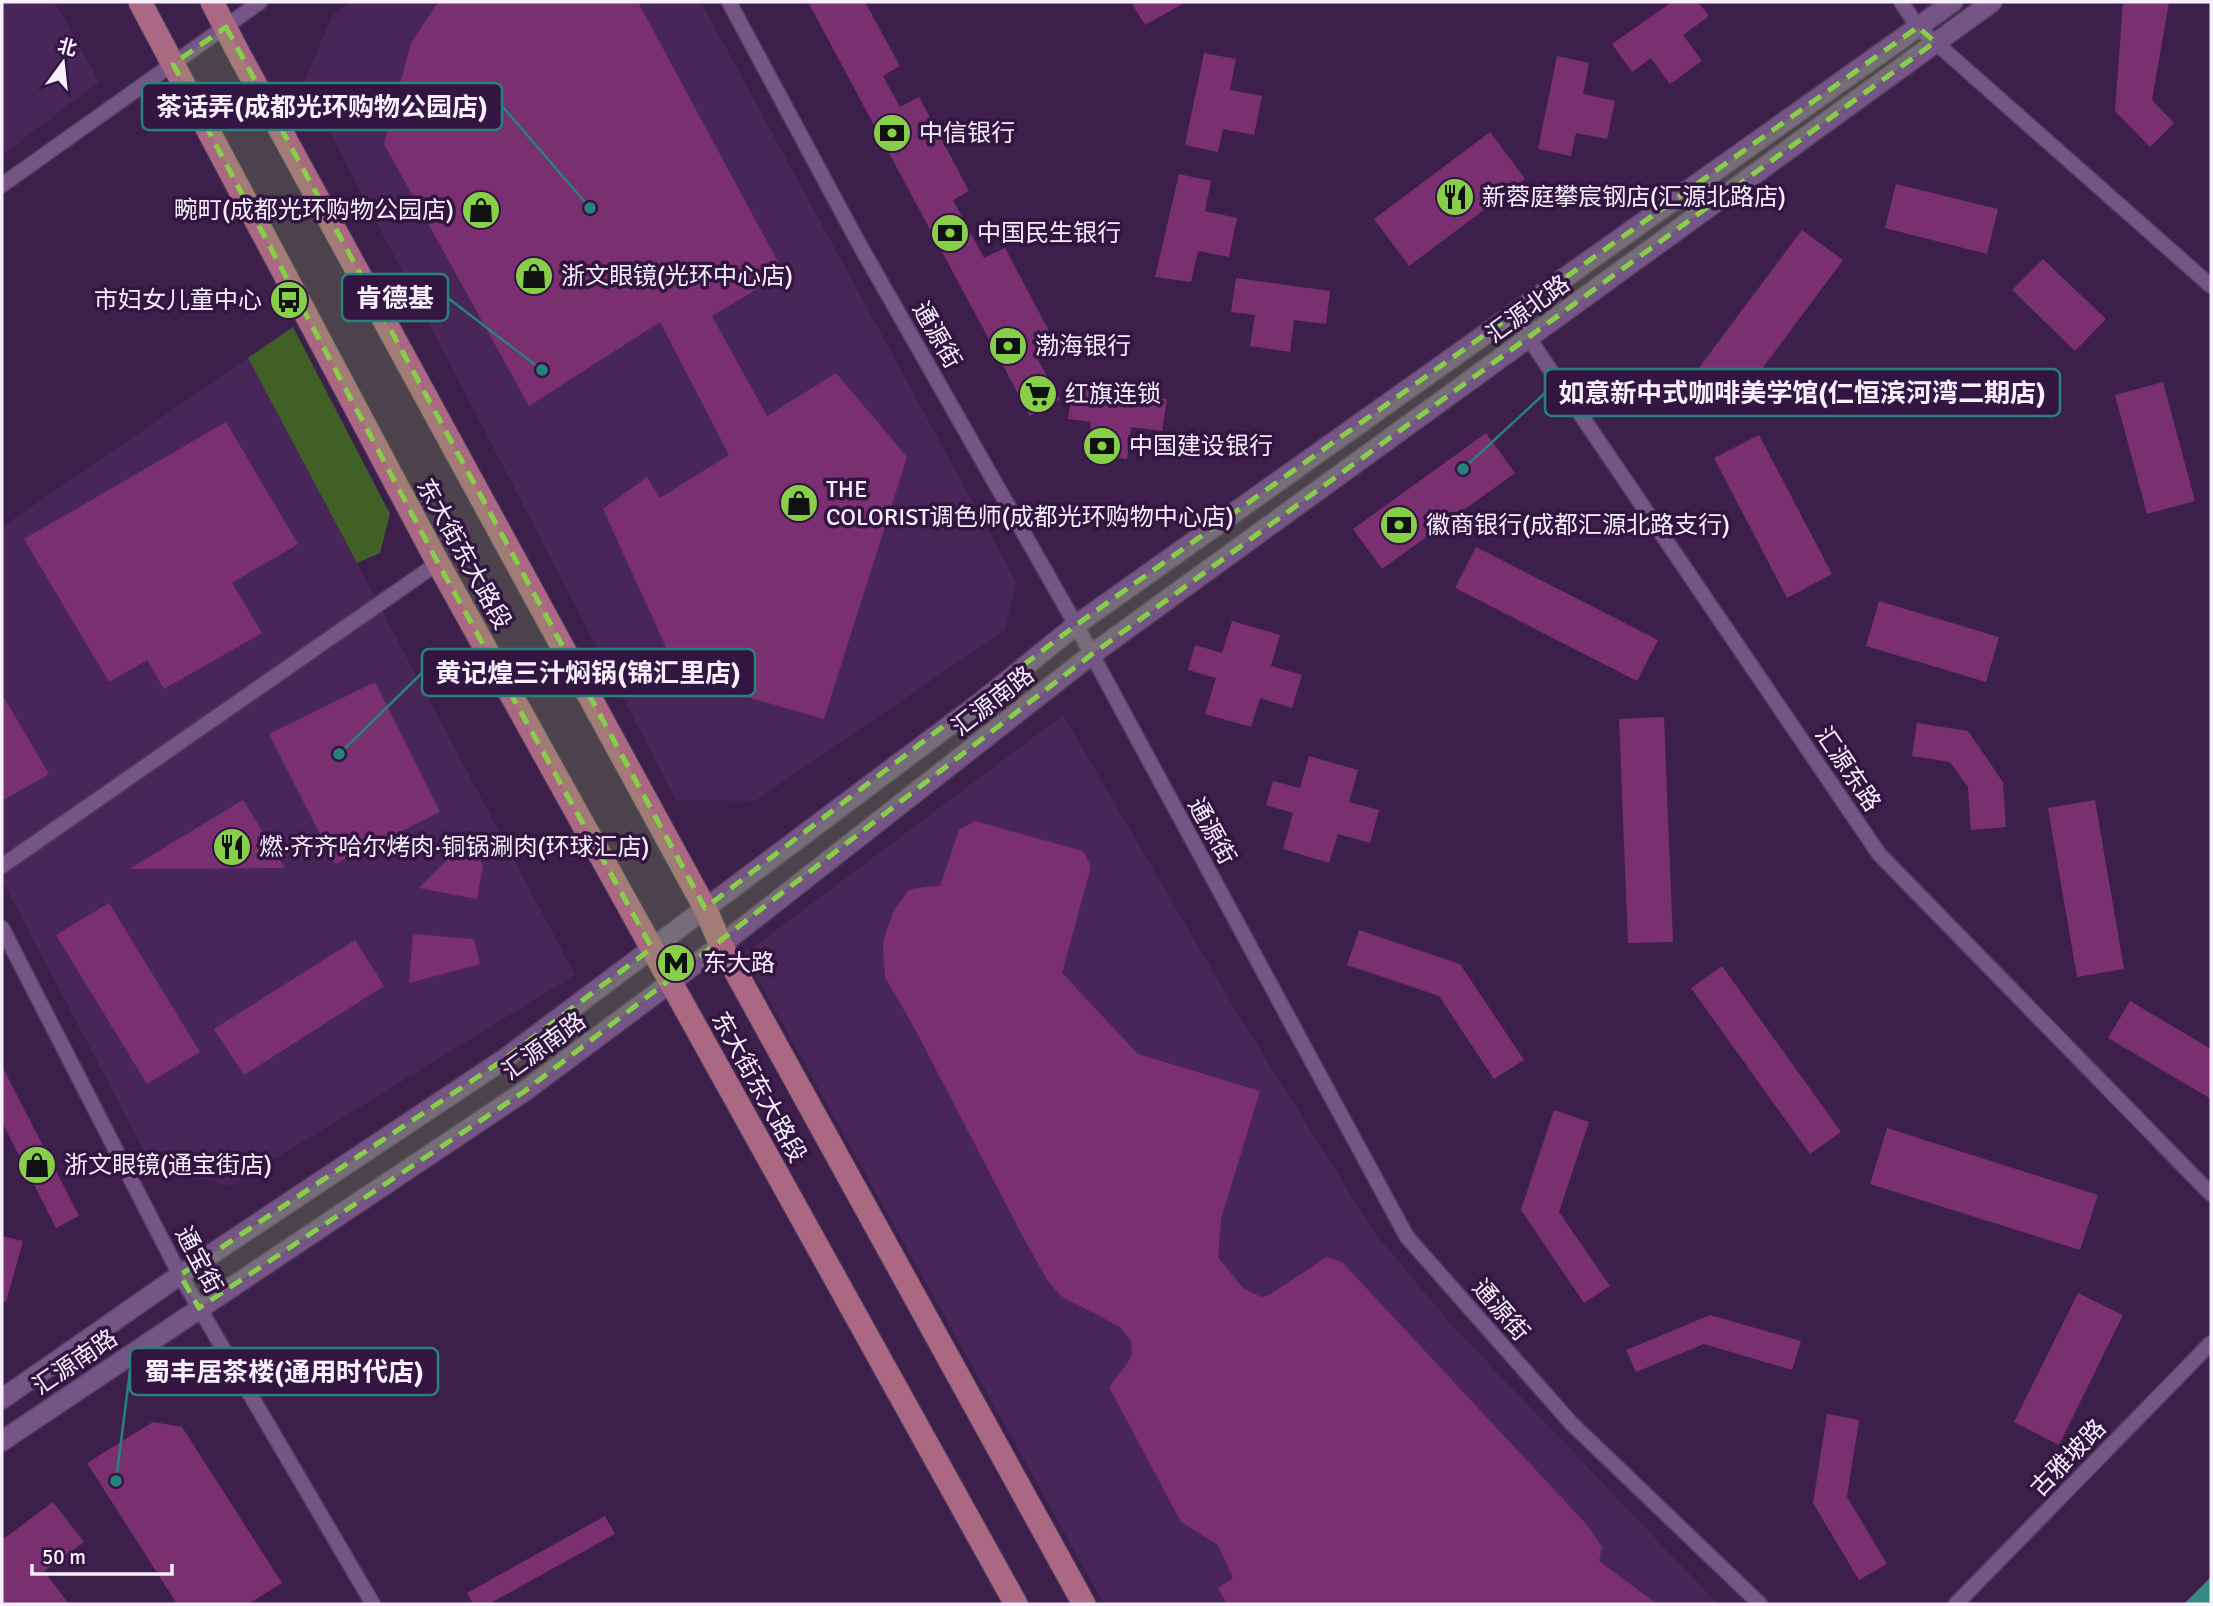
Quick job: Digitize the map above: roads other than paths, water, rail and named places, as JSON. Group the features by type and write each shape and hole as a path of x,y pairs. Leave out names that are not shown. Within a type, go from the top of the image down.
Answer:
{"main road":[{"name":"东大街东大路段","path":"139,2 438,563 1016,1604"},
{"name":"东大街东大路段","path":"212,2 705,908 721,945 1084,1604"}],"street":[{"path":"2,185 260,2"},
{"name":"通源街","path":"729,2 858,242 1076,625 1407,1237 1571,1423 1760,1604"},
{"path":"1901,2 1918,27 2211,286"},
{"name":"汇源北路","path":"1076,625 1953,2"},
{"name":"汇源北路","path":"1091,655 1992,2"},
{"name":"汇源东路","path":"1513,315 1878,854 2211,1194"},
{"path":"2,866 438,563"},
{"name":"汇源南路","path":"2,1399 180,1275 503,1060 982,701 1076,625"},
{"name":"汇源南路","path":"2,1441 525,1091 721,945 1091,655"},
{"name":"通宝街","path":"2,928 180,1275 373,1604"},
{"name":"古雅坡路","path":"1956,1604 2211,1343"}],"place":[{"name":"中信银行","path":"892,133"},
{"name":"新蓉庭攀宸钢店(汇源北路店)","path":"1455,197"},
{"name":"茶话弄(成都光环购物公园店)","path":"590,208"},
{"name":"畹町(成都光环购物公园店)","path":"481,210"},
{"name":"中国民生银行","path":"950,233"},
{"name":"浙文眼镜(光环中心店)","path":"534,276"},
{"name":"市妇女儿童中心","path":"289,300"},
{"name":"渤海银行","path":"1008,346"},
{"name":"肯德基","path":"542,370"},
{"name":"红旗连锁","path":"1038,394"},
{"name":"中国建设银行","path":"1102,446"},
{"name":"如意新中式咖啡美学馆(仁恒滨河湾二期店)","path":"1463,469"},
{"name":"THE COLORIST调色师(成都光环购物中心店)","path":"799,503"},
{"name":"徽商银行(成都汇源北路支行)","path":"1399,525"},
{"name":"黄记煌三汁焖锅(锦汇里店)","path":"339,754"},
{"name":"燃·齐齐哈尔烤肉·铜锅涮肉(环球汇店)","path":"232,847"},
{"name":"东大路","path":"676,963"},
{"name":"浙文眼镜(通宝街店)","path":"37,1165"},
{"name":"蜀丰居茶楼(通用时代店)","path":"116,1481"}]}
